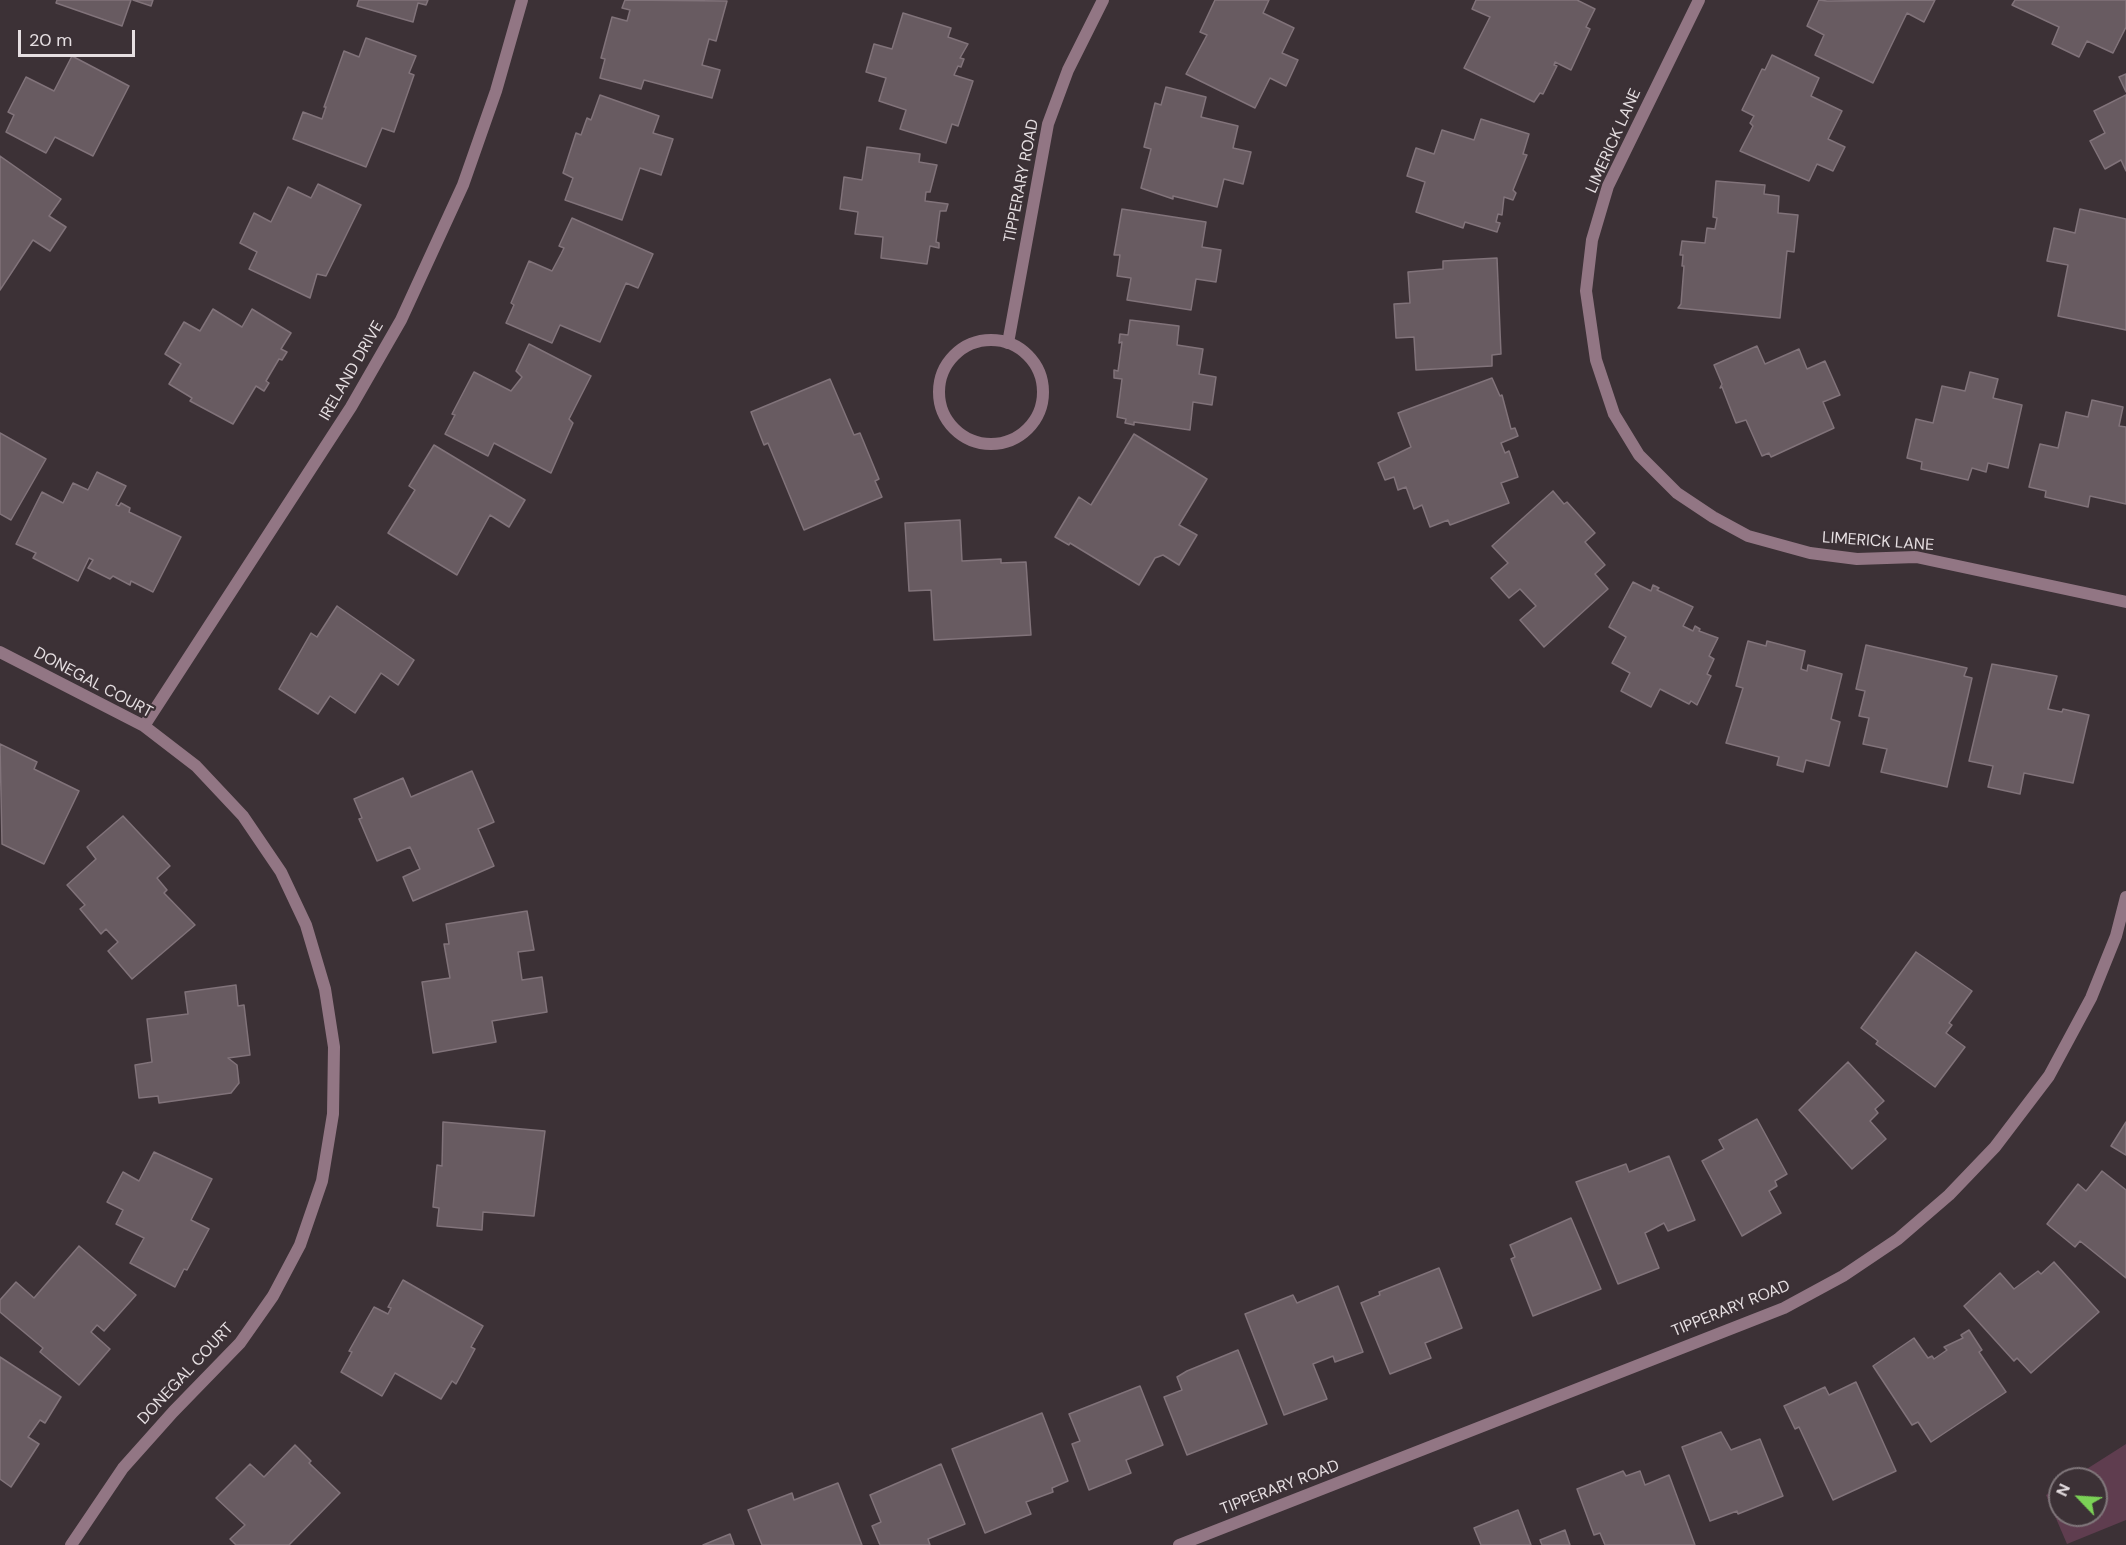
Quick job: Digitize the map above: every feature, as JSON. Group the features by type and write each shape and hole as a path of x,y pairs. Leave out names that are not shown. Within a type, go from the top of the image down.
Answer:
{"street":[{"name":"IRELAND DRIVE","path":"144,726 351,407 401,320 463,185 496,91 522,0"},
{"name":"TIPPERARY ROAD","path":"1008,343 1048,124 1068,70 1104,0"},
{"name":"LIMERICK LANE","path":"1699,0 1608,186 1592,240 1586,291 1596,360 1614,414 1639,455 1677,494 1748,536 1822,555 1857,559 1916,557 2126,602"},
{"path":"996,340 1008,343 1024,351 1036,366 1042,383 1041,405 1034,422 1022,435 999,445 981,444 964,438 944,417 938,393 941,375 950,359 961,349 978,341 996,340"},
{"name":"DONEGAL COURT","path":"0,652 144,726 196,766 235,807 280,872 306,925 325,989 334,1047 333,1114 322,1181 300,1245 273,1296 240,1343 123,1468 71,1545"},
{"name":"TIPPERARY ROAD","path":"1179,1545 1784,1308 1871,1258 1898,1239 1957,1188 1995,1148 2049,1076 2091,998 2116,936 2126,897"}],"shaded area":[{"path":"2126,1444 2126,1520 2067,1544 2060,1527 2108,1527 2108,1467 2090,1467"}],"building":[{"path":"57,0 131,0 122,26 56,3"},
{"path":"133,0 153,0 151,6"},
{"path":"359,0 428,0 426,5 418,3 413,22 357,6"},
{"path":"625,0 727,1 716,41 709,39 702,65 720,70 712,98 644,80 641,89 600,78 605,59 601,58 612,17 627,21 630,10 622,8"},
{"path":"1215,0 1269,0 1263,13 1294,28 1282,53 1298,60 1286,86 1270,78 1255,108 1186,74 1207,35 1200,32"},
{"path":"1476,0 1577,0 1595,9 1586,27 1590,29 1571,70 1555,62 1554,65 1557,66 1543,94 1540,93 1534,102 1464,68 1490,17 1472,9"},
{"path":"1819,0 1935,0 1924,22 1907,13 1873,83 1815,55 1824,35 1807,26"},
{"path":"2015,0 2126,0 2126,27 2113,53 2087,41 2079,57 2052,44 2059,27 2012,5"},
{"path":"903,13 951,28 948,37 968,44 960,58 964,59 961,67 958,66 954,75 973,81 958,126 952,124 946,143 900,129 906,110 879,101 886,78 866,72 874,44 892,49"},
{"path":"366,38 416,56 409,73 414,75 394,132 382,128 366,167 293,139 303,112 322,119 344,51 359,57"},
{"path":"1772,55 1819,78 1811,96 1842,111 1828,139 1845,147 1833,171 1817,164 1809,181 1740,151 1753,126 1750,123 1754,116 1742,110 1762,69 1765,70"},
{"path":"72,56 129,86 93,156 55,137 46,153 6,132 14,115 8,112 26,77 54,91"},
{"path":"2126,74 2126,92 2119,77"},
{"path":"1166,87 1206,97 1201,117 1238,126 1233,148 1251,152 1243,184 1224,179 1217,207 1173,196 1173,199 1141,188 1151,149 1144,147 1155,103 1161,105"},
{"path":"600,95 659,116 653,133 673,139 661,175 640,168 622,220 565,200 573,178 563,173 576,133 581,135 587,118 591,120"},
{"path":"2126,95 2126,171 2121,160 2105,169 2090,141 2105,133 2094,111"},
{"path":"1481,119 1529,134 1523,154 1527,155 1513,190 1516,193 1513,200 1504,197 1502,215 1498,214 1496,222 1500,223 1497,232 1465,222 1463,228 1416,212 1425,182 1407,176 1416,148 1434,154 1442,130 1474,140"},
{"path":"867,147 920,154 919,162 937,165 930,192 926,192 925,201 948,204 946,211 940,211 936,242 939,243 939,248 930,246 927,264 881,258 883,237 855,234 858,212 840,209 844,177 862,180"},
{"path":"0,156 61,199 49,216 66,227 50,251 33,240 0,290"},
{"path":"1716,181 1765,185 1764,194 1779,196 1778,213 1798,215 1794,252 1787,251 1780,318 1678,308 1681,304 1684,266 1682,266 1683,255 1680,255 1682,241 1705,243 1707,228 1715,229 1717,218 1713,217"},
{"path":"318,184 361,205 326,276 317,274 310,298 249,269 257,252 240,243 254,213 271,222 288,187 311,198"},
{"path":"1122,209 1206,222 1202,247 1221,250 1216,282 1196,279 1191,310 1127,300 1131,278 1117,276 1120,255 1114,255"},
{"path":"2080,209 2126,219 2126,330 2058,316 2068,265 2047,261 2054,228 2075,233"},
{"path":"572,218 653,254 638,288 626,283 600,342 560,325 552,343 506,323 514,305 511,303 529,261 552,271 564,248 559,246"},
{"path":"1497,258 1501,354 1492,355 1492,366 1416,370 1414,337 1396,338 1394,304 1410,303 1408,272 1443,269 1443,261"},
{"path":"213,309 242,327 252,309 291,333 281,349 287,352 282,360 279,359 266,381 269,383 264,391 256,386 233,424 190,401 192,398 169,384 181,364 165,354 184,322 200,331"},
{"path":"1130,320 1179,326 1177,345 1203,349 1199,374 1216,377 1212,405 1193,402 1190,430 1134,422 1134,425 1125,423 1126,419 1117,417 1122,379 1114,378 1114,370 1118,371 1122,342 1119,343 1120,334 1128,335"},
{"path":"529,344 591,376 569,419 573,423 551,473 494,443 488,456 445,434 455,415 452,414 474,372 511,391 522,377 516,371"},
{"path":"1757,346 1765,364 1799,349 1807,369 1825,361 1840,395 1823,402 1834,428 1771,457 1769,453 1762,456 1746,420 1736,423 1722,387 1720,388 1722,384 1714,365"},
{"path":"1970,372 1998,379 1993,398 2022,405 2008,468 1988,463 1986,472 1972,468 1968,480 1921,469 1922,462 1907,458 1916,419 1933,423 1942,386 1965,391"},
{"path":"1492,378 1500,396 1502,395 1511,429 1515,428 1518,436 1501,443 1505,453 1509,451 1518,477 1501,483 1509,503 1450,525 1448,520 1430,527 1422,505 1414,509 1406,487 1398,490 1394,477 1385,480 1378,463 1411,447 1398,413"},
{"path":"830,379 854,435 860,433 879,479 875,481 882,497 804,530 768,443 764,445 751,412"},
{"path":"2092,400 2123,407 2119,426 2126,427 2126,504 2090,496 2088,507 2045,497 2046,491 2029,487 2040,444 2058,448 2066,412 2088,417"},
{"path":"0,433 46,459 11,520 0,514"},
{"path":"1134,434 1207,479 1179,525 1197,535 1179,565 1163,555 1155,558 1139,585 1070,543 1069,545 1055,537 1079,497 1091,505"},
{"path":"434,445 525,500 509,527 490,515 457,575 388,533 415,490 409,486"},
{"path":"97,472 126,486 116,505 119,506 121,503 130,508 129,512 181,537 153,592 131,581 130,585 113,576 110,579 88,568 93,560 89,558 78,581 33,558 36,553 16,544 42,492 63,503 73,483 88,490"},
{"path":"1553,491 1564,504 1567,502 1595,533 1585,542 1605,565 1595,574 1608,589 1544,647 1520,620 1536,606 1520,589 1509,598 1491,578 1508,563 1492,546"},
{"path":"960,520 962,561 1001,559 1001,563 1026,562 1031,635 934,640 931,590 909,591 905,523"},
{"path":"1633,582 1651,591 1653,585 1659,588 1657,590 1693,607 1683,626 1693,631 1695,626 1700,629 1699,631 1718,638 1709,656 1714,659 1707,674 1711,676 1697,705 1691,701 1689,704 1660,689 1651,707 1621,691 1630,673 1612,663 1626,637 1609,627"},
{"path":"337,606 414,660 398,685 381,673 355,713 330,696 318,714 279,689 311,633 317,637"},
{"path":"1748,641 1766,646 1767,641 1805,651 1801,669 1807,671 1808,665 1842,674 1831,719 1840,722 1829,766 1806,760 1803,772 1777,765 1779,757 1726,743 1743,688 1736,686"},
{"path":"1866,645 1967,668 1964,676 1972,678 1947,787 1881,772 1887,749 1863,744 1869,718 1859,716 1865,691 1856,689"},
{"path":"1992,664 2057,676 2048,709 2062,712 2063,709 2089,715 2073,783 2024,773 2020,794 1988,787 1993,766 1969,761"},
{"path":"0,744 37,762 34,769 79,791 44,864 2,844"},
{"path":"472,771 494,822 478,829 494,866 413,901 403,877 420,869 410,847 377,861 359,819 362,818 354,799 403,778 411,797"},
{"path":"123,816 170,866 157,878 167,890 164,893 195,925 132,979 108,951 118,942 106,929 101,934 80,909 85,905 67,885 96,859 87,847"},
{"path":"527,911 534,950 518,952 522,980 542,977 547,1012 492,1021 496,1042 433,1053 422,982 450,978 444,944 449,944 446,924"},
{"path":"1916,952 1972,991 1949,1023 1952,1025 1946,1033 1965,1047 1935,1087 1876,1044 1878,1041 1861,1028"},
{"path":"236,985 238,1006 244,1005 250,1055 228,1058 237,1065 239,1083 231,1093 159,1103 158,1096 139,1098 135,1065 152,1062 147,1019 188,1014 185,992"},
{"path":"1848,1062 1884,1101 1875,1109 1878,1113 1870,1121 1886,1139 1852,1169 1799,1110"},
{"path":"1757,1119 1787,1174 1775,1181 1777,1186 1769,1191 1781,1213 1742,1236 1702,1161 1724,1149 1719,1140"},
{"path":"443,1122 545,1131 534,1216 483,1212 482,1230 437,1226 439,1208 433,1207 437,1165 442,1166"},
{"path":"2126,1122 2126,1155 2111,1146"},
{"path":"154,1152 212,1179 191,1220 209,1229 175,1287 130,1263 144,1238 116,1224 123,1210 107,1202 123,1172 139,1181"},
{"path":"1669,1156 1695,1220 1668,1231 1664,1223 1645,1233 1659,1268 1618,1284 1576,1182 1626,1164 1629,1172"},
{"path":"2102,1171 2126,1190 2126,1278 2080,1241 2075,1247 2047,1224 2078,1184 2086,1191"},
{"path":"1571,1218 1601,1289 1533,1316 1511,1259 1515,1257 1510,1245"},
{"path":"79,1246 136,1295 104,1331 97,1325 91,1332 110,1349 79,1385 40,1352 43,1348 0,1312 0,1300 16,1282 34,1298"},
{"path":"2054,1262 2099,1312 2031,1373 2017,1358 2014,1361 1964,1306 2000,1273 2014,1289 2038,1271 2041,1274"},
{"path":"1439,1268 1462,1328 1425,1343 1431,1358 1390,1374 1361,1303 1380,1295 1379,1292"},
{"path":"403,1280 483,1326 471,1347 475,1349 456,1384 452,1381 441,1399 395,1373 382,1396 341,1372 352,1352 349,1351 374,1307 388,1314 391,1308 388,1307"},
{"path":"1338,1286 1363,1352 1335,1362 1333,1356 1313,1364 1327,1399 1284,1415 1245,1314 1293,1295 1297,1303"},
{"path":"1969,1330 1982,1350 1979,1352 2006,1392 1931,1442 1918,1422 1912,1425 1873,1366 1914,1338 1928,1358 1932,1356 1934,1359 1947,1350 1944,1347 1963,1338 1961,1335"},
{"path":"1238,1350 1267,1424 1187,1455 1164,1397 1182,1390 1177,1377"},
{"path":"0,1357 61,1397 45,1423 40,1420 28,1437 39,1444 11,1487 0,1479"},
{"path":"1856,1382 1896,1471 1833,1500 1799,1427 1795,1429 1784,1406 1825,1387 1829,1395"},
{"path":"1140,1386 1163,1445 1126,1460 1131,1473 1089,1490 1072,1444 1080,1441 1069,1414"},
{"path":"1042,1413 1068,1481 1052,1488 1053,1492 1026,1502 1031,1514 985,1533 952,1449"},
{"path":"1721,1432 1731,1450 1760,1439 1783,1496 1738,1514 1737,1511 1710,1521 1682,1447"},
{"path":"295,1445 311,1461 309,1463 340,1493 289,1545 236,1545 230,1539 245,1525 216,1498 250,1464 264,1477"},
{"path":"941,1464 965,1524 928,1539 930,1545 880,1545 872,1526 881,1522 870,1495"},
{"path":"1623,1471 1626,1476 1640,1471 1645,1485 1669,1475 1695,1545 1605,1545 1600,1533 1594,1535 1577,1489"},
{"path":"838,1483 862,1545 762,1545 748,1510 792,1493 794,1500"},
{"path":"1518,1510 1531,1545 1481,1545 1474,1528"},
{"path":"1565,1530 1570,1545 1542,1545 1540,1540"},
{"path":"730,1534 734,1545 703,1545"}]}
